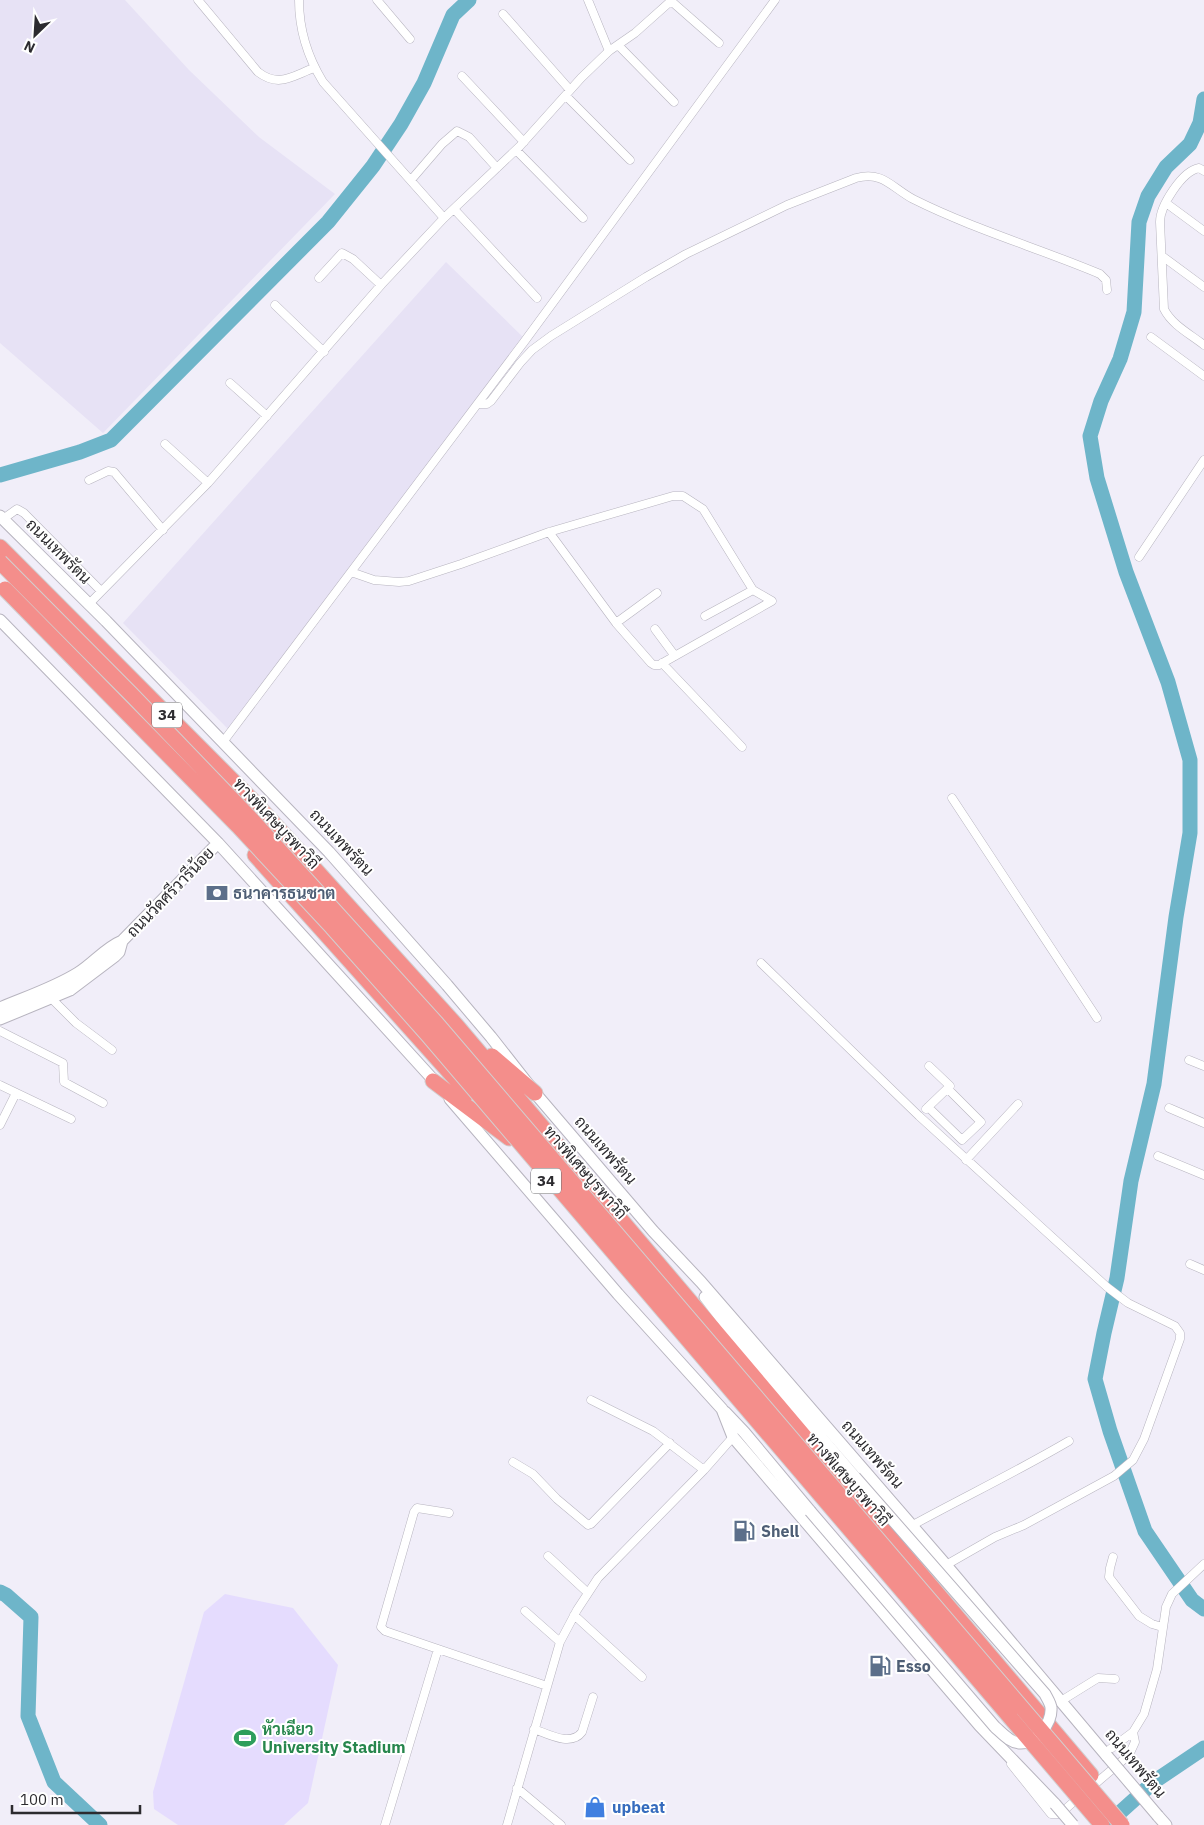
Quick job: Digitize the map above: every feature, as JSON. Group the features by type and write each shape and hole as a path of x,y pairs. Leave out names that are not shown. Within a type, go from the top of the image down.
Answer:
{"highway":[{"name":"ถนนเทพรัตน","path":"0,547 257,805 457,1026 1134,1825"},
{"name":"ทางพิเศษบูรพาวิถี","path":"0,562 132,695 253,822 437,1024 1122,1825"},
{"name":"ทางพิเศษบูรพาวิถี","path":"0,584 238,826 422,1028 1102,1825"},
{"name":"34","path":"0,592 233,830 509,1138 1096,1825"},
{"path":"457,1026 535,1093"},
{"path":"434,1081 509,1138"}],"main road":[{"name":"ถนนเทพรัตน","path":"1,517 329,852 437,973 535,1093 653,1231 707,1290 946,1565 1166,1825"},
{"name":"34","path":"0,620 218,843 434,1081 618,1294 722,1409 732,1437 997,1745 1025,1771 1073,1825"},
{"name":"ถนนวัดศรีวารีน้อย","path":"0,1008 62,982 80,971 112,945 122,941 218,843"},
{"name":"ถนนวัดศรีวารีน้อย","path":"0,1019 70,990 115,956 119,952 122,941"},
{"path":"653,1231 741,1344 1045,1694 1051,1708 1049,1722 1039,1736 1022,1744 1010,1740 995,1727 810,1512 744,1432 722,1409"}],"street":[{"path":"198,0 258,72 265,77 279,81 314,68"},
{"path":"298,0 299,20 303,37 314,68 323,82 444,218"},
{"path":"377,0 410,39"},
{"path":"588,0 609,50"},
{"path":"88,605 208,483 381,285 444,218 524,142 609,50 635,33 671,0 719,43"},
{"path":"223,742 478,404 775,0"},
{"path":"503,14 568,93 630,160"},
{"path":"618,45 674,102"},
{"path":"462,76 524,142"},
{"path":"411,180 442,144 457,131 469,137 497,168"},
{"path":"516,150 583,218"},
{"path":"1204,171 1198,168 1192,169 1185,174 1160,216 1164,309 1174,323 1204,344"},
{"path":"478,404 487,404 491,401 532,350 551,336 646,277 686,254 787,205 866,175 887,180 899,190 932,208 1100,274 1106,280 1107,290"},
{"path":"1166,203 1204,231"},
{"path":"454,209 536,298"},
{"path":"319,278 342,253 353,259 381,285"},
{"path":"1162,256 1204,287"},
{"path":"275,305 324,352"},
{"path":"1151,337 1204,376"},
{"path":"230,383 267,416"},
{"path":"165,444 208,483"},
{"path":"1140,558 1204,460"},
{"path":"89,480 108,471 114,472 163,530"},
{"path":"351,572 374,580 399,582 409,580 461,564 549,532 673,496 683,496 703,508 753,590 772,601 654,666 616,622 549,532"},
{"path":"1,517 15,510 24,512 101,591"},
{"path":"705,616 753,590"},
{"path":"616,622 657,593"},
{"path":"654,629 675,656"},
{"path":"662,663 742,747"},
{"path":"952,798 1097,1018"},
{"path":"760,962 919,1116 1107,1287 1128,1302 1175,1326 1180,1334 1180,1339 1147,1430 1138,1453 1133,1460 1114,1476 946,1565"},
{"path":"52,998 76,1023 112,1050"},
{"path":"0,1030 63,1063 64,1082 103,1103"},
{"path":"1189,1060 1204,1066"},
{"path":"919,1116 950,1086 930,1066"},
{"path":"0,1085 71,1119"},
{"path":"928,1108 962,1140 981,1122 948,1089"},
{"path":"0,1125 16,1093"},
{"path":"966,1160 1018,1104"},
{"path":"1169,1108 1204,1123"},
{"path":"1158,1156 1204,1175"},
{"path":"1190,1264 1204,1270"},
{"path":"591,1400 640,1424 670,1443 704,1470"},
{"path":"507,1825 560,1642 574,1615 598,1578 704,1470 732,1437"},
{"path":"911,1526 976,1490 1024,1467 1070,1440"},
{"path":"513,1462 533,1474 557,1499 588,1525 670,1443"},
{"path":"449,1513 417,1508 414,1512 381,1627 385,1631 438,1650 547,1686"},
{"path":"548,1556 588,1593"},
{"path":"1113,1557 1109,1577 1138,1616 1162,1627"},
{"path":"1106,1755 1133,1732 1144,1714 1149,1702 1157,1668 1166,1607 1172,1594 1204,1564"},
{"path":"525,1611 560,1642"},
{"path":"574,1615 642,1677"},
{"path":"385,1825 438,1650"},
{"path":"1061,1701 1098,1678 1115,1679"},
{"path":"534,1729 574,1740 582,1732 593,1697"},
{"path":"997,1745 1047,1811 1056,1815 1060,1814 1129,1755 1135,1742 1133,1732"},
{"path":"517,1788 561,1825"},
{"path":"547,1825 551,1816"}],"shaded area":[{"path":"0,0 125,0 189,70 259,137 335,194 103,433 0,343"},
{"path":"446,262 523,337 441,454 348,570 230,731 123,623"},
{"name":"หัวเฉียว University Stadium","path":"225,1594 293,1608 338,1665 308,1803 284,1825 178,1825 154,1809 153,1792 204,1612"}],"waterway":[{"path":"0,475 80,452 111,440 328,222 373,166 401,124 424,83 453,15 469,0"},
{"path":"1204,99 1200,123 1190,144 1166,167 1148,196 1139,222 1134,312 1120,359 1101,401 1090,436 1097,478 1126,572 1168,682 1190,760 1190,833 1176,917 1154,1084 1131,1181 1117,1278 1095,1379 1110,1431 1145,1531 1192,1600 1204,1609"},
{"path":"0,1592 31,1617 28,1716 54,1782 100,1825"},
{"path":"1106,1825 1155,1781 1204,1748"}],"place":[{"name":"ธนาคารธนชาต","path":"217,893"},
{"name":"Shell","path":"744,1531"},
{"name":"Esso","path":"880,1666"},
{"name":"หัวเฉียว University Stadium","path":"245,1738"},
{"name":"upbeat","path":"595,1807"}]}
